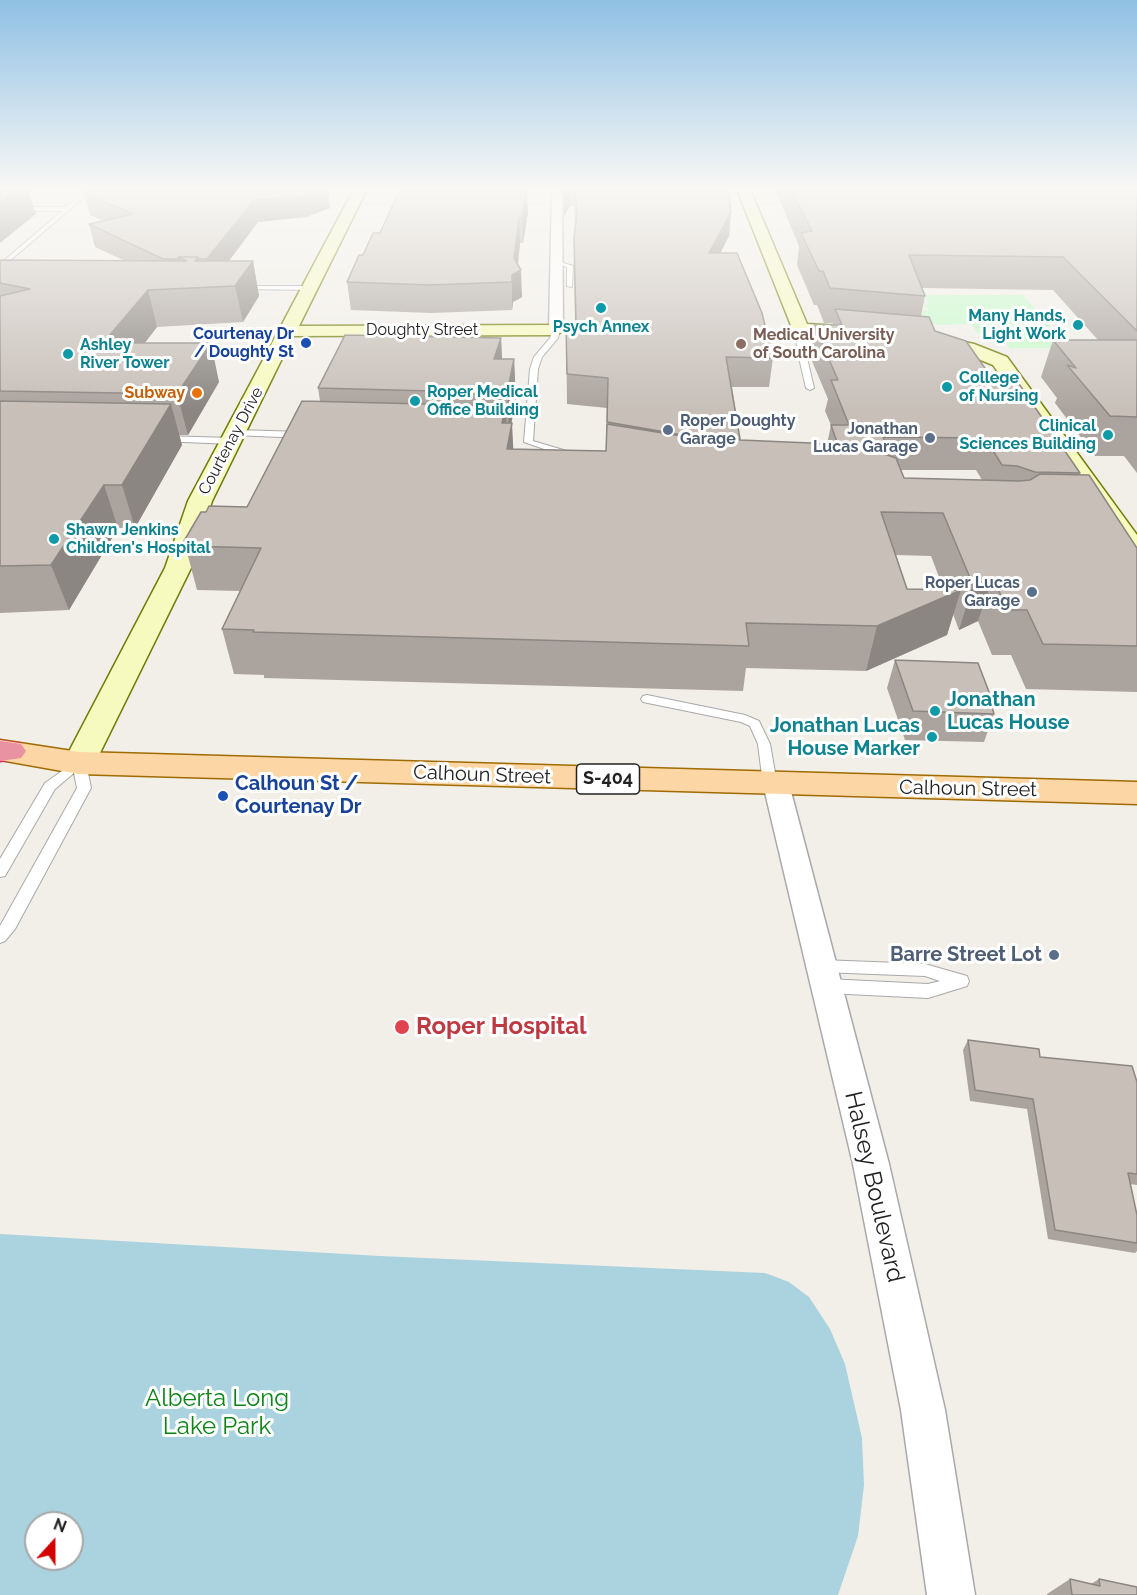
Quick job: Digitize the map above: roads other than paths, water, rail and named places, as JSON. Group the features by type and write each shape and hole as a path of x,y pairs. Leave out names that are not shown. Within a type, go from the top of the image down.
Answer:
{"main road":[{"name":"Calhoun Street","path":"3,756 79,763 1137,793"}],"street":[{"name":"Courtenay Drive","path":"79,763 178,568 200,501 324,261"},
{"path":"556,261 556,330"},
{"path":"772,261 800,329 883,333"},
{"name":"Doughty Street","path":"289,331 556,330"},
{"path":"912,337 967,348 999,361 1103,512 1136,550"},
{"name":"Halsey Boulevard","path":"773,784 871,1164 923,1410 951,1595"}],"lane":[{"path":"557,261 570,266 570,286"},
{"path":"230,287 311,288"},
{"path":"800,329 801,349 810,388"},
{"path":"556,330 554,338 538,357 534,369 523,440 538,447 574,455"},
{"path":"152,439 318,435"},
{"path":"647,699 745,719 755,724 764,744 773,784"},
{"path":"0,872 50,786 79,763 84,788 10,925 0,937"},
{"path":"925,970 961,981 928,992 824,976 925,970"}],"water":[{"name":"Alberta Long Lake Park","path":"0,1234 380,1256 765,1273 789,1282 809,1297 830,1329 845,1364 862,1438 864,1485 858,1536 838,1595 0,1595"}],"place":[{"name":"Psych Annex","path":"601,308"},
{"name":"Many Hands, Light Work","path":"1078,325"},
{"name":"Courtenay Dr / Doughty St","path":"306,343"},
{"name":"Medical University of South Carolina","path":"741,344"},
{"name":"Ashley River Tower","path":"68,354"},
{"name":"College of Nursing","path":"947,387"},
{"name":"Subway","path":"197,393"},
{"name":"Roper Medical Office Building","path":"415,401"},
{"name":"Roper Doughty Garage","path":"668,430"},
{"name":"Clinical Sciences Building","path":"1108,435"},
{"name":"Jonathan Lucas Garage","path":"930,438"},
{"name":"Shawn Jenkins Children's Hospital","path":"54,539"},
{"name":"Roper Lucas Garage","path":"1032,592"},
{"name":"Jonathan Lucas House","path":"935,711"},
{"name":"Jonathan Lucas House Marker","path":"932,737"},
{"name":"Calhoun St / Courtenay Dr","path":"223,796"},
{"name":"Barre Street Lot","path":"1054,955"},
{"name":"Roper Hospital","path":"402,1027"}]}
